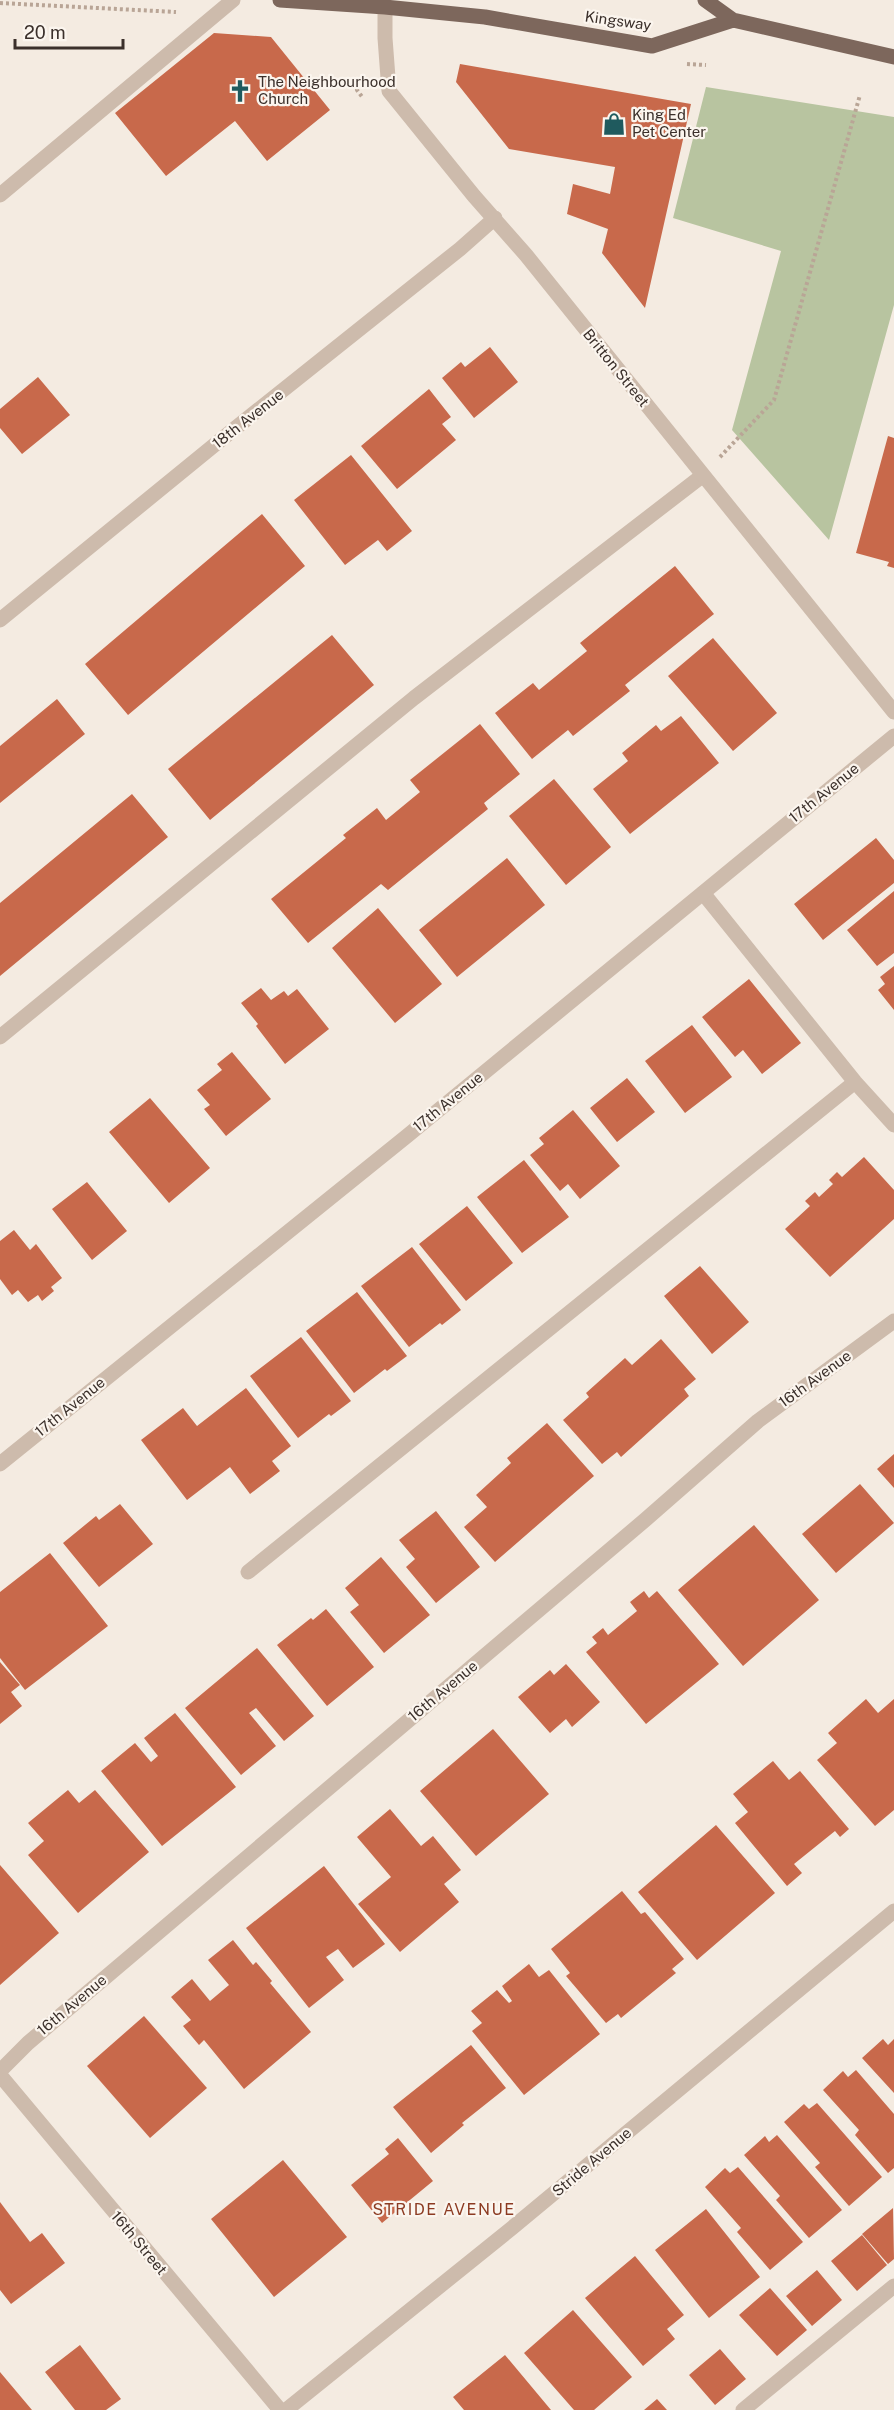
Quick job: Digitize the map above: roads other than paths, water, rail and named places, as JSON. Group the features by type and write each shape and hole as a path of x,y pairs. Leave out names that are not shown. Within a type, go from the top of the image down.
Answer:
{"main road":[{"name":"Kingsway","path":"280,0 485,17 652,46 733,20"},
{"path":"705,0 733,20 894,57"}],"street":[{"path":"0,195 233,0"},
{"name":"Britton Street","path":"385,7 389,91 495,218 894,712"},
{"name":"18th Avenue","path":"0,620 460,249 495,218"},
{"path":"0,1037 414,698 702,476"},
{"name":"17th Avenue","path":"0,1464 894,736"},
{"path":"703,893 855,1082 894,1125"},
{"path":"248,1572 855,1082"},
{"name":"16th Avenue","path":"0,2073 28,2043 636,1528 758,1421 894,1321"},
{"name":"Stride Avenue","path":"286,2410 512,2228 894,1911"},
{"name":"16th Street","path":"0,2073 280,2410"},
{"path":"743,2410 894,2286"}],"place":[{"name":"The Neighbourhood Church","path":"240,91"},
{"name":"King Ed Pet Center","path":"614,124"}],"district":[{"name":"STRIDE AVENUE","path":"444,2209"}]}
